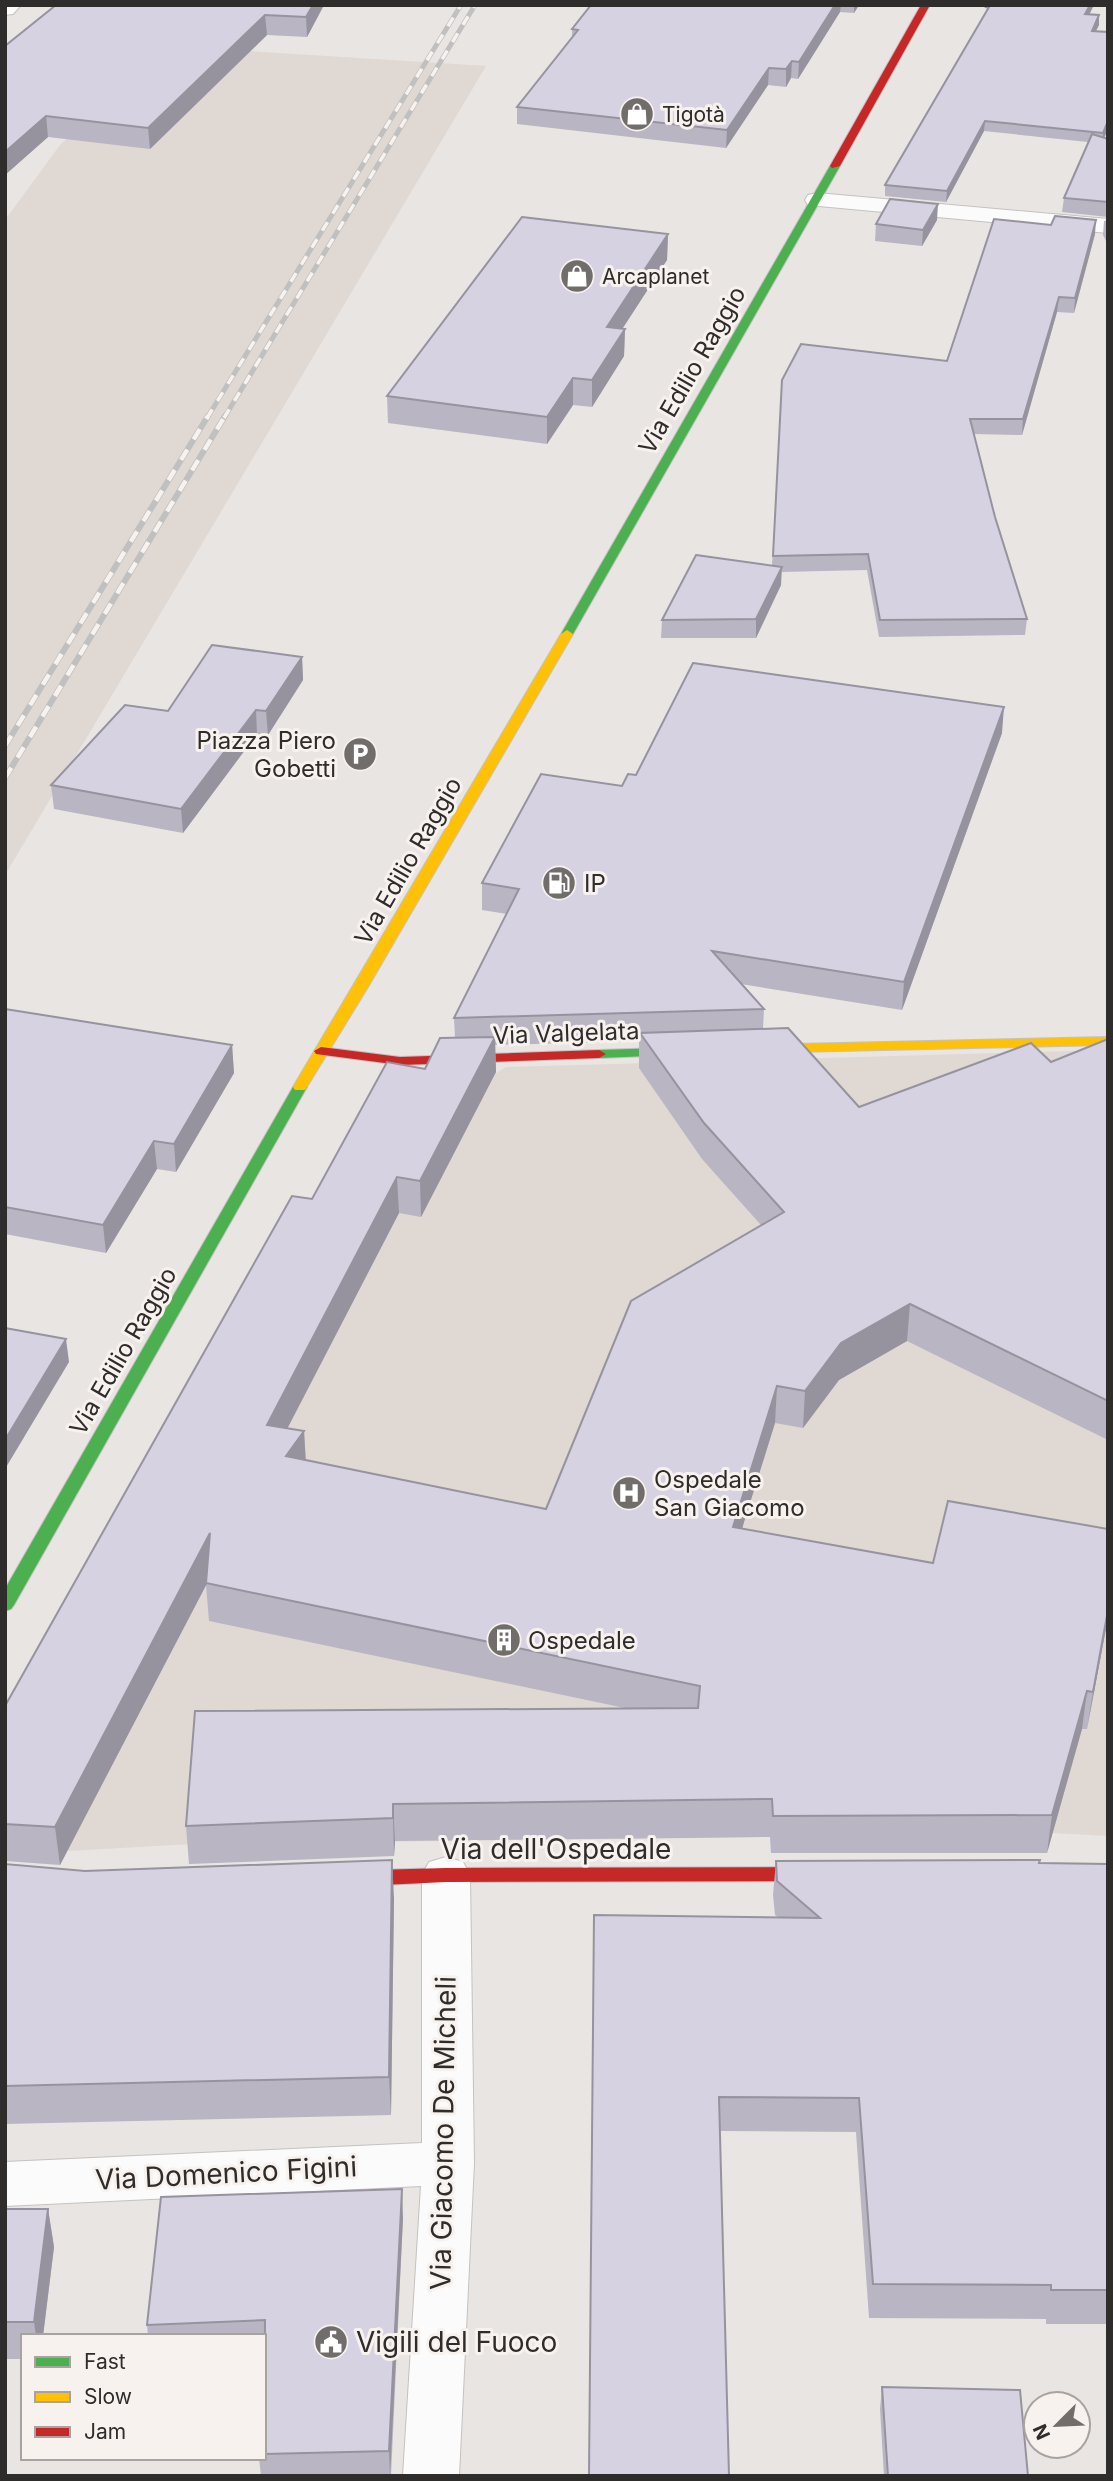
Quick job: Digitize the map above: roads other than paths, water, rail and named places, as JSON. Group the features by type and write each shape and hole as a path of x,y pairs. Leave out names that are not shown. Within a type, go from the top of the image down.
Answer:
{"main road":[{"name":"Via Edilio Raggio","path":"5,1605 321,1052 817,200 926,5"},
{"path":"738,1050 1108,1041"},
{"name":"Via Valgelata","path":"321,1052 400,1061 710,1051"},
{"name":"Via dell'Ospedale","path":"320,1879 446,1875 846,1874"}],"street":[{"path":"5,9 10,5"},
{"path":"817,200 1108,226"},
{"name":"Via Giacomo De Micheli","path":"431,2476 448,2163 446,1875"},
{"name":"Via Domenico Figini","path":"5,2184 448,2163"}],"railway":[{"path":"207,418 461,5"},
{"path":"224,418 475,5"},
{"path":"5,746 208,416"},
{"path":"5,778 225,416"}],"place":[{"name":"Tigotà","path":"637,114"},
{"name":"Arcaplanet","path":"577,276"},
{"name":"Piazza Piero Gobetti","path":"360,754"},
{"name":"IP","path":"559,883"},
{"name":"Ospedale San Giacomo","path":"629,1493"},
{"name":"Ospedale","path":"504,1640"},
{"name":"Vigili del Fuoco","path":"331,2342"}]}
